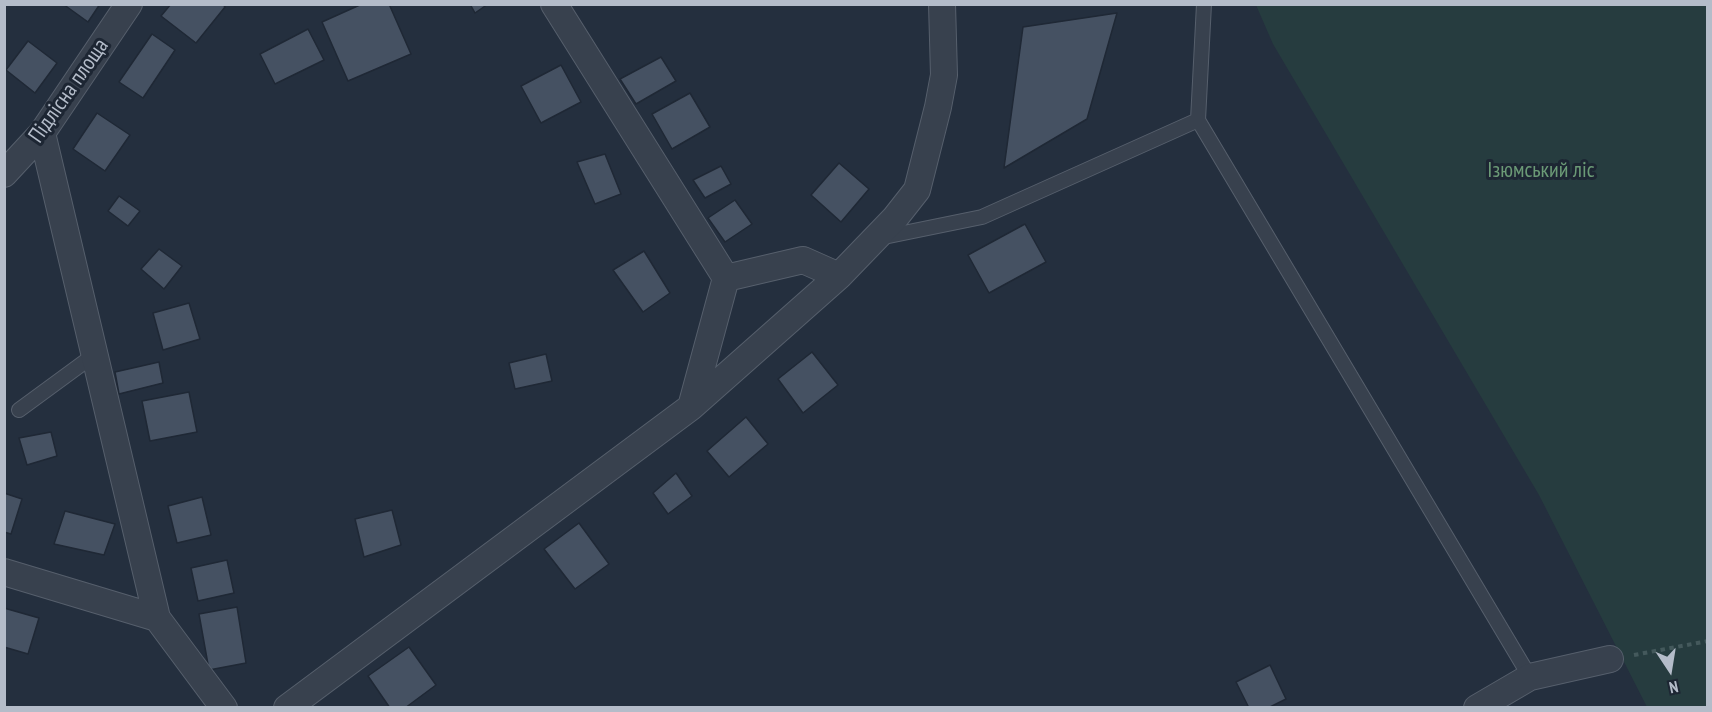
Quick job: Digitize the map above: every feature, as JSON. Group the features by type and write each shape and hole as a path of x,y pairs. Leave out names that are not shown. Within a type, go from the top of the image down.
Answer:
{"street":[{"name":"Підлісна площа","path":"4,174 42,133 129,4"},
{"path":"554,4 726,278 691,407"},
{"path":"287,708 691,407 839,276 877,239 917,190 923,174 944,75 942,4"},
{"path":"42,133 157,618 224,708"},
{"path":"726,278 802,260 839,276"},
{"path":"4,572 157,618"},
{"path":"1477,708 1530,677 1610,659"}],"lane":[{"path":"1204,4 1198,120 1530,677"},
{"path":"877,239 982,217 1198,120"},
{"path":"19,410 94,355"}],"path":[{"path":"1610,659 1707,641"}],"green space":[{"name":"Ізюмський ліс","path":"1256,5 1707,5 1707,707 1647,707 1539,495 1273,44"}],"building":[{"path":"63,4 100,4 88,22"},
{"path":"171,4 223,4 225,7 196,43 161,16"},
{"path":"362,4 389,4 411,54 348,81 322,22"},
{"path":"470,4 488,4 475,13"},
{"path":"1117,13 1087,119 1004,168 1023,27"},
{"path":"308,29 324,60 275,84 260,54"},
{"path":"152,34 175,50 143,98 119,82"},
{"path":"28,41 57,63 35,93 6,70"},
{"path":"661,57 676,81 636,104 620,79"},
{"path":"561,65 581,102 541,123 521,86"},
{"path":"690,93 710,127 672,149 652,114"},
{"path":"97,113 130,135 105,171 73,149"},
{"path":"605,154 621,194 595,204 577,162"},
{"path":"839,163 869,189 841,222 811,195"},
{"path":"721,166 731,184 705,198 693,180"},
{"path":"119,196 140,211 128,226 108,211"},
{"path":"735,200 752,224 725,242 708,218"},
{"path":"1025,224 1046,262 989,293 968,255"},
{"path":"159,249 182,266 164,289 141,269"},
{"path":"644,251 670,293 643,312 613,270"},
{"path":"189,303 200,339 163,350 153,313"},
{"path":"812,352 838,385 803,413 778,379"},
{"path":"546,354 552,381 515,389 509,363"},
{"path":"159,362 163,383 119,394 115,372"},
{"path":"189,392 197,432 150,441 142,401"},
{"path":"746,417 768,444 729,477 707,451"},
{"path":"51,432 57,456 27,465 19,438"},
{"path":"676,473 692,496 668,514 653,493"},
{"path":"4,493 22,499 11,534 4,532"},
{"path":"202,497 211,535 177,543 168,506"},
{"path":"392,510 401,545 364,557 355,519"},
{"path":"65,511 115,524 104,555 54,544"},
{"path":"579,523 609,564 575,589 544,549"},
{"path":"227,560 234,593 198,601 191,568"},
{"path":"237,607 246,663 209,670 199,614"},
{"path":"4,608 39,618 28,654 4,647"},
{"path":"409,647 436,685 405,708 390,708 368,676"},
{"path":"1270,665 1286,699 1268,708 1249,708 1236,682"}]}
